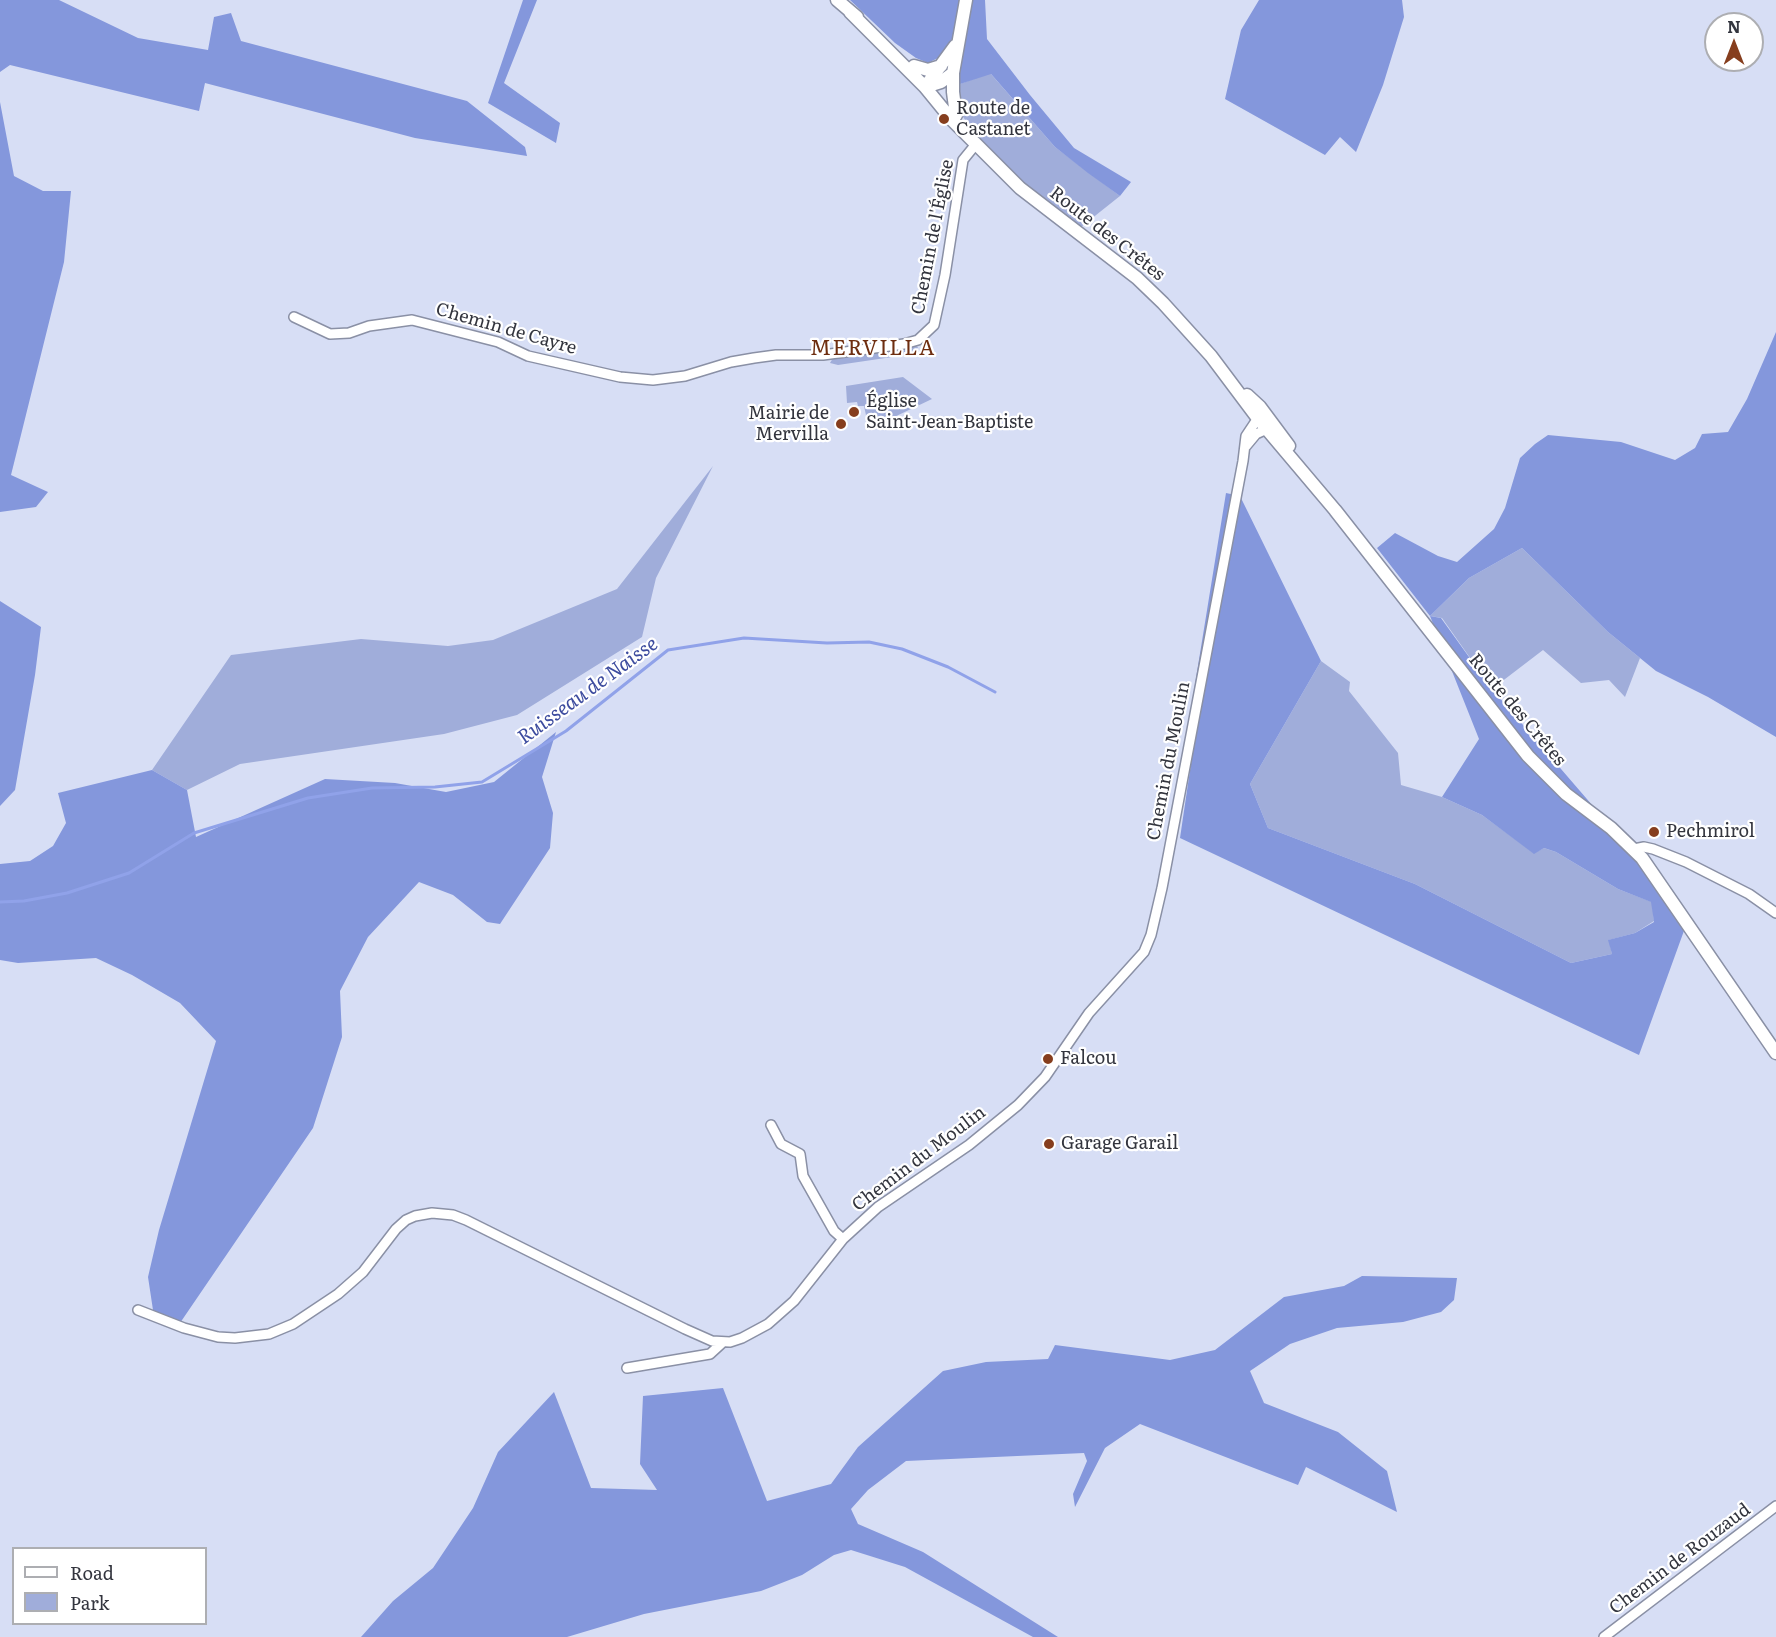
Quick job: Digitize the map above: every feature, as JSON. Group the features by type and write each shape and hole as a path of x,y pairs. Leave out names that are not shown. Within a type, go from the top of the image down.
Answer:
{"street":[{"name":"Route des Crêtes","path":"837,0 928,84 956,115 976,144"},
{"path":"956,115 952,92 953,73 966,0"},
{"name":"Route des Crêtes","path":"850,12 876,31 914,66 952,120 1020,188 1137,278 1163,303 1265,422 1528,756 1566,794 1634,849 1665,888 1721,975 1776,1053"},
{"path":"928,84 959,40"},
{"path":"914,66 928,70 942,65"},
{"path":"928,84 941,82 953,73"},
{"name":"Chemin de l'Église","path":"923,337 934,325 947,264 963,160 976,144"},
{"name":"Chemin de Cayre","path":"294,317 330,334 349,333 369,326 403,320 418,321 498,342 528,356 620,376 653,380 685,376 730,362 754,358 776,355 824,355 865,350 904,344 923,337"},
{"name":"Chemin du Moulin","path":"627,1368 710,1354 722,1342 742,1338 778,1316 794,1301 843,1239 878,1207 954,1155 1018,1105 1045,1077 1089,1013 1144,952 1151,935 1162,888 1246,446 1246,436 1256,421 1265,422"},
{"path":"1634,849 1644,847 1653,849 1686,862 1749,894 1776,913"},
{"path":"771,1125 781,1144 800,1154 803,1176 834,1231 843,1239"},
{"path":"138,1310 184,1328 218,1336 236,1338 269,1334 307,1316 348,1286 363,1272 396,1229 406,1220 424,1214 442,1213 466,1220 693,1333 712,1341 722,1342"},
{"name":"Chemin de Rouzaud","path":"1604,1637 1776,1506"}],"green space":[{"path":"990,73 1055,147 1120,196 1081,227 1053,208 1011,172 986,147 960,113 957,85"},
{"path":"918,347 916,351 899,356 838,365 830,363 833,358 888,352"},
{"path":"903,377 932,399 869,429 864,406 858,406 857,402 847,403 846,386"},
{"path":"713,466 656,578 642,637 517,715 444,734 240,764 187,790 152,770 231,655 361,639 448,646 493,640 617,589"},
{"path":"1522,548 1608,632 1640,658 1625,697 1609,680 1581,683 1543,650 1492,689 1442,618 1430,616 1469,578"},
{"path":"1321,661 1350,682 1349,691 1398,753 1401,785 1442,797 1482,815 1534,853 1544,848 1556,852 1618,889 1652,902 1654,921 1635,933 1609,940 1612,954 1571,963 1415,884 1268,828 1250,784"}],"shaded area":[{"path":"0,0 59,0 138,38 208,50 214,17 231,13 241,41 467,101 525,147 527,156 415,138 205,83 199,111 10,65 0,72"},
{"path":"523,0 537,0 504,83 560,123 556,143 488,103"},
{"path":"850,0 985,0 987,39 1030,95 1074,148 1131,182 1120,196 1088,173 1055,147 991,74 957,85 958,25 940,57 928,63 916,58 895,43"},
{"path":"1259,0 1402,0 1404,17 1383,85 1356,152 1340,137 1325,155 1225,99 1241,30"},
{"path":"0,102 14,176 43,191 71,191 64,262 11,475 48,492 36,507 0,512"},
{"path":"1776,332 1776,737 1708,697 1656,671 1608,632 1522,548 1469,578 1430,616 1377,548 1395,533 1438,556 1457,562 1494,529 1505,508 1520,458 1548,435 1621,442 1675,460 1695,448 1702,434 1728,432 1747,399"},
{"path":"1226,493 1240,496 1321,661 1250,784 1268,828 1415,884 1571,963 1612,954 1608,940 1635,933 1654,922 1651,902 1618,889 1556,852 1544,848 1534,854 1482,815 1442,797 1479,739 1430,616 1441,618 1492,689 1649,871 1685,928 1639,1055 1180,838 1197,723 1190,715"},
{"path":"0,601 41,627 15,790 0,806"},
{"path":"556,732 542,777 553,813 550,848 500,924 487,922 453,895 419,882 368,937 340,991 342,1037 313,1128 180,1323 153,1310 148,1277 159,1230 216,1041 180,1003 132,975 96,958 18,963 0,960 0,864 30,861 53,846 66,823 58,793 152,770 187,790 196,837 325,779 395,783 446,792 494,782"},
{"path":"1362,1276 1457,1278 1454,1300 1441,1312 1403,1322 1337,1328 1290,1344 1250,1371 1264,1403 1338,1432 1387,1471 1397,1512 1306,1467 1298,1485 1140,1424 1105,1448 1075,1507 1073,1494 1087,1461 1084,1453 906,1461 868,1490 851,1509 858,1524 923,1552 1058,1637 1033,1637 905,1567 851,1550 834,1555 802,1575 761,1591 644,1614 567,1637 361,1637 393,1601 433,1568 473,1508 498,1452 554,1392 591,1488 657,1490 640,1464 643,1396 723,1388 767,1501 831,1484 858,1447 943,1371 986,1362 1048,1359 1055,1345 1170,1360 1215,1350 1284,1297 1344,1286"}],"waterway":[{"name":"Ruisseau de Naisse","path":"0,902 24,901 67,893 129,873 194,833 308,798 372,788 435,787 482,782 566,731 668,650 744,638 827,643 869,642 902,649 948,667 995,692"}],"place":[{"name":"Route de Castanet","path":"944,119"},
{"name":"Église Saint-Jean-Baptiste","path":"854,412"},
{"name":"Mairie de Mervilla","path":"841,424"},
{"name":"Pechmirol","path":"1654,832"},
{"name":"Falcou","path":"1048,1059"},
{"name":"Garage Garail","path":"1049,1144"}],"district":[{"name":"MERVILLA","path":"873,349"}]}
